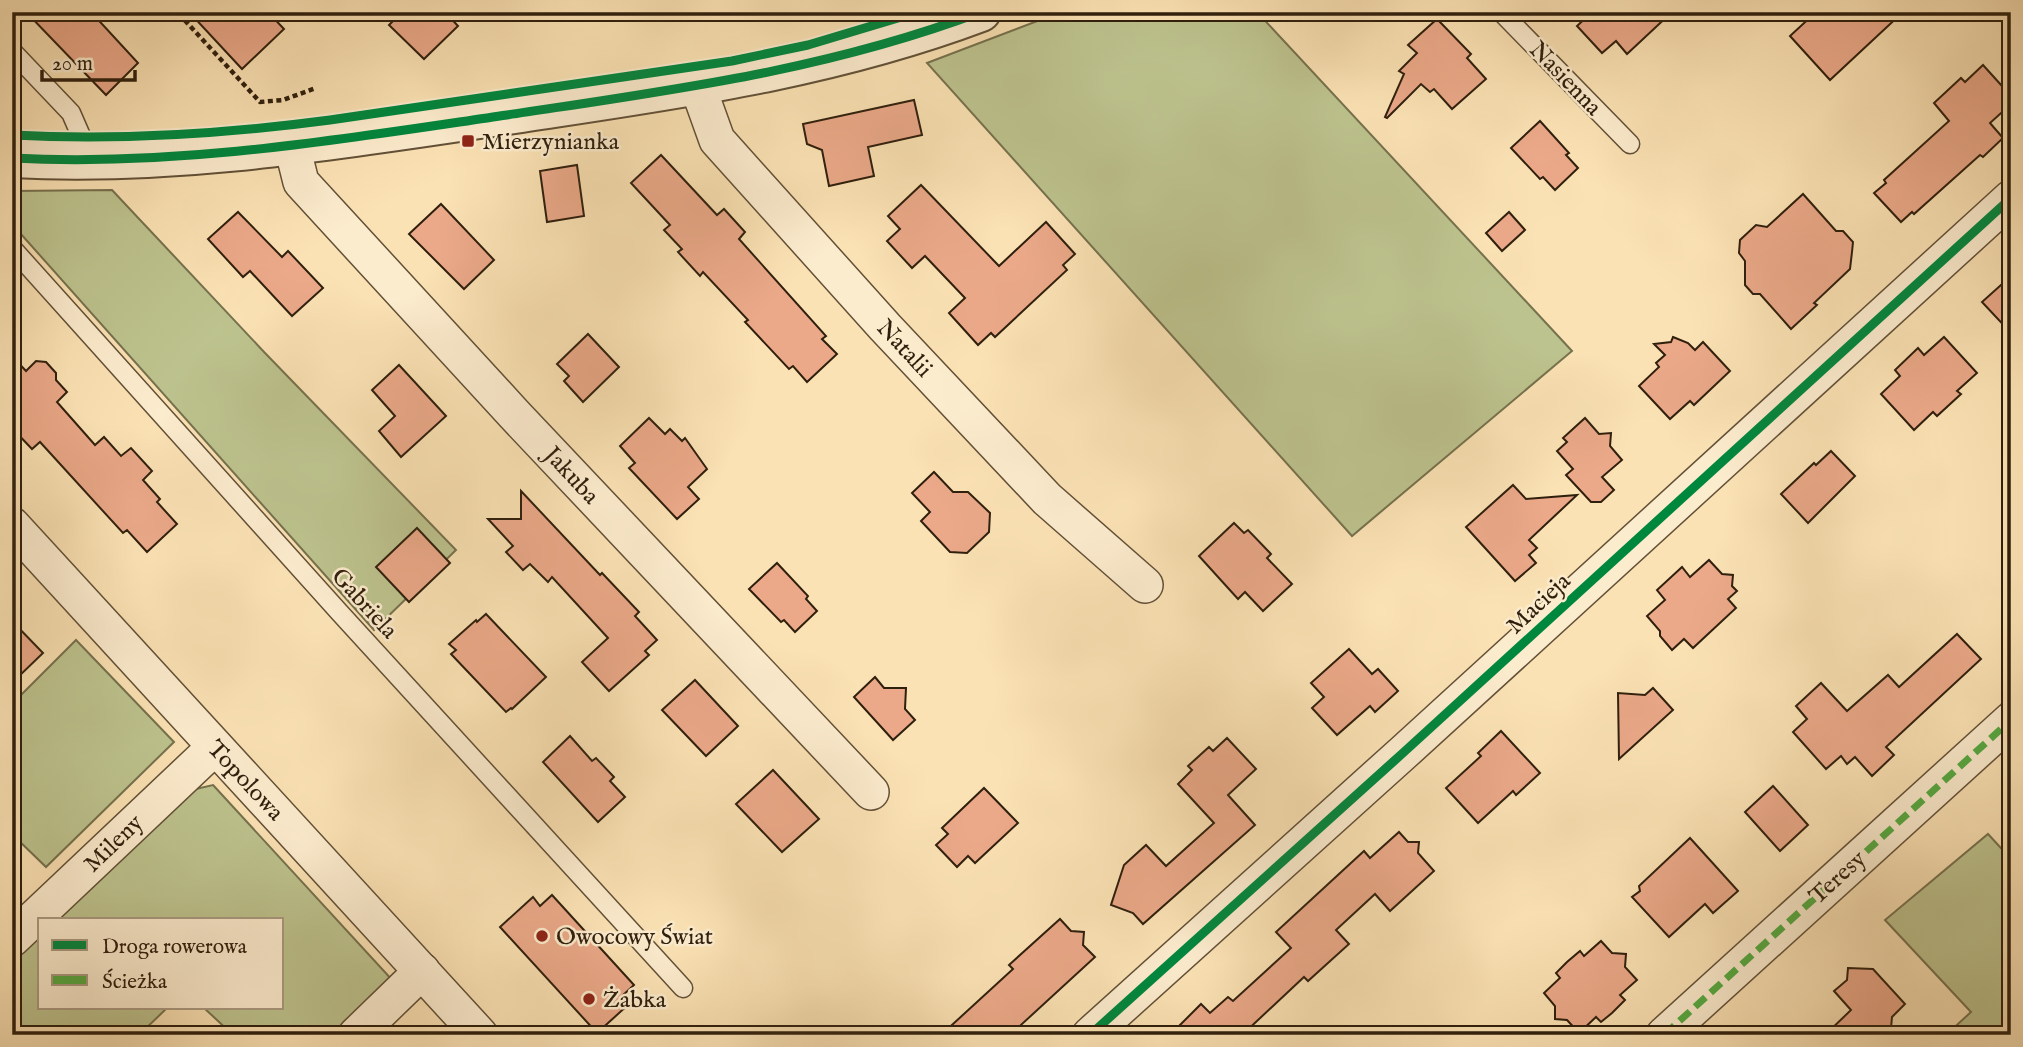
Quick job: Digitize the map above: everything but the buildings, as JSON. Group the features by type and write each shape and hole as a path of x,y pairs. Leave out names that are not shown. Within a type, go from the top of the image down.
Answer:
{"street":[{"path":"12,158 92,159 198,155 292,146 698,87 820,62 884,28 981,12"},
{"name":"Natalii","path":"698,87 717,140 885,327 1047,499 1145,585"},
{"name":"Jakuba","path":"292,146 301,182 524,424 871,792"},
{"name":"Macieja","path":"1090,1035 2011,198"},
{"name":"Topolowa","path":"12,526 480,1035"},
{"name":"Teresy","path":"1664,1035 2011,720"},
{"name":"Mileny","path":"12,939 215,747"},
{"path":"356,1035 422,971"}],"lane":[{"name":"Nasienna","path":"1502,12 1630,144"},
{"path":"12,51 71,113 92,159"},
{"name":"Gabriela","path":"12,248 340,613 683,988"}],"path":[{"path":"179,14 260,102 283,100 316,88"}],"green space":[{"path":"1061,12 1257,12 1572,351 1352,536 927,63"},
{"path":"112,190 456,550 374,630 12,224 12,191"},
{"path":"76,640 174,742 46,867 12,834 12,704"},
{"path":"213,785 394,982 339,1035 233,1035 205,1009 284,1009 284,918 54,918 187,791"},
{"path":"1988,834 2011,859 2011,1035 1946,1035 1971,1012 1885,920"},
{"path":"38,933 38,1009 166,1009 139,1035 12,1035 12,958"}],"marked path":[{"path":"1664,1035 2011,720"}],"cycle path":[{"path":"12,135 171,135 330,120 732,61 808,45 918,12"},
{"path":"12,158 74,160 199,155 322,142 568,106 688,87 805,64 922,32 981,12"},
{"path":"1090,1035 2011,198"}],"place":[{"name":"Mierzynianka","path":"468,141"},
{"name":"Owocowy Świat","path":"542,936"},
{"name":"Żabka","path":"589,999"}]}
